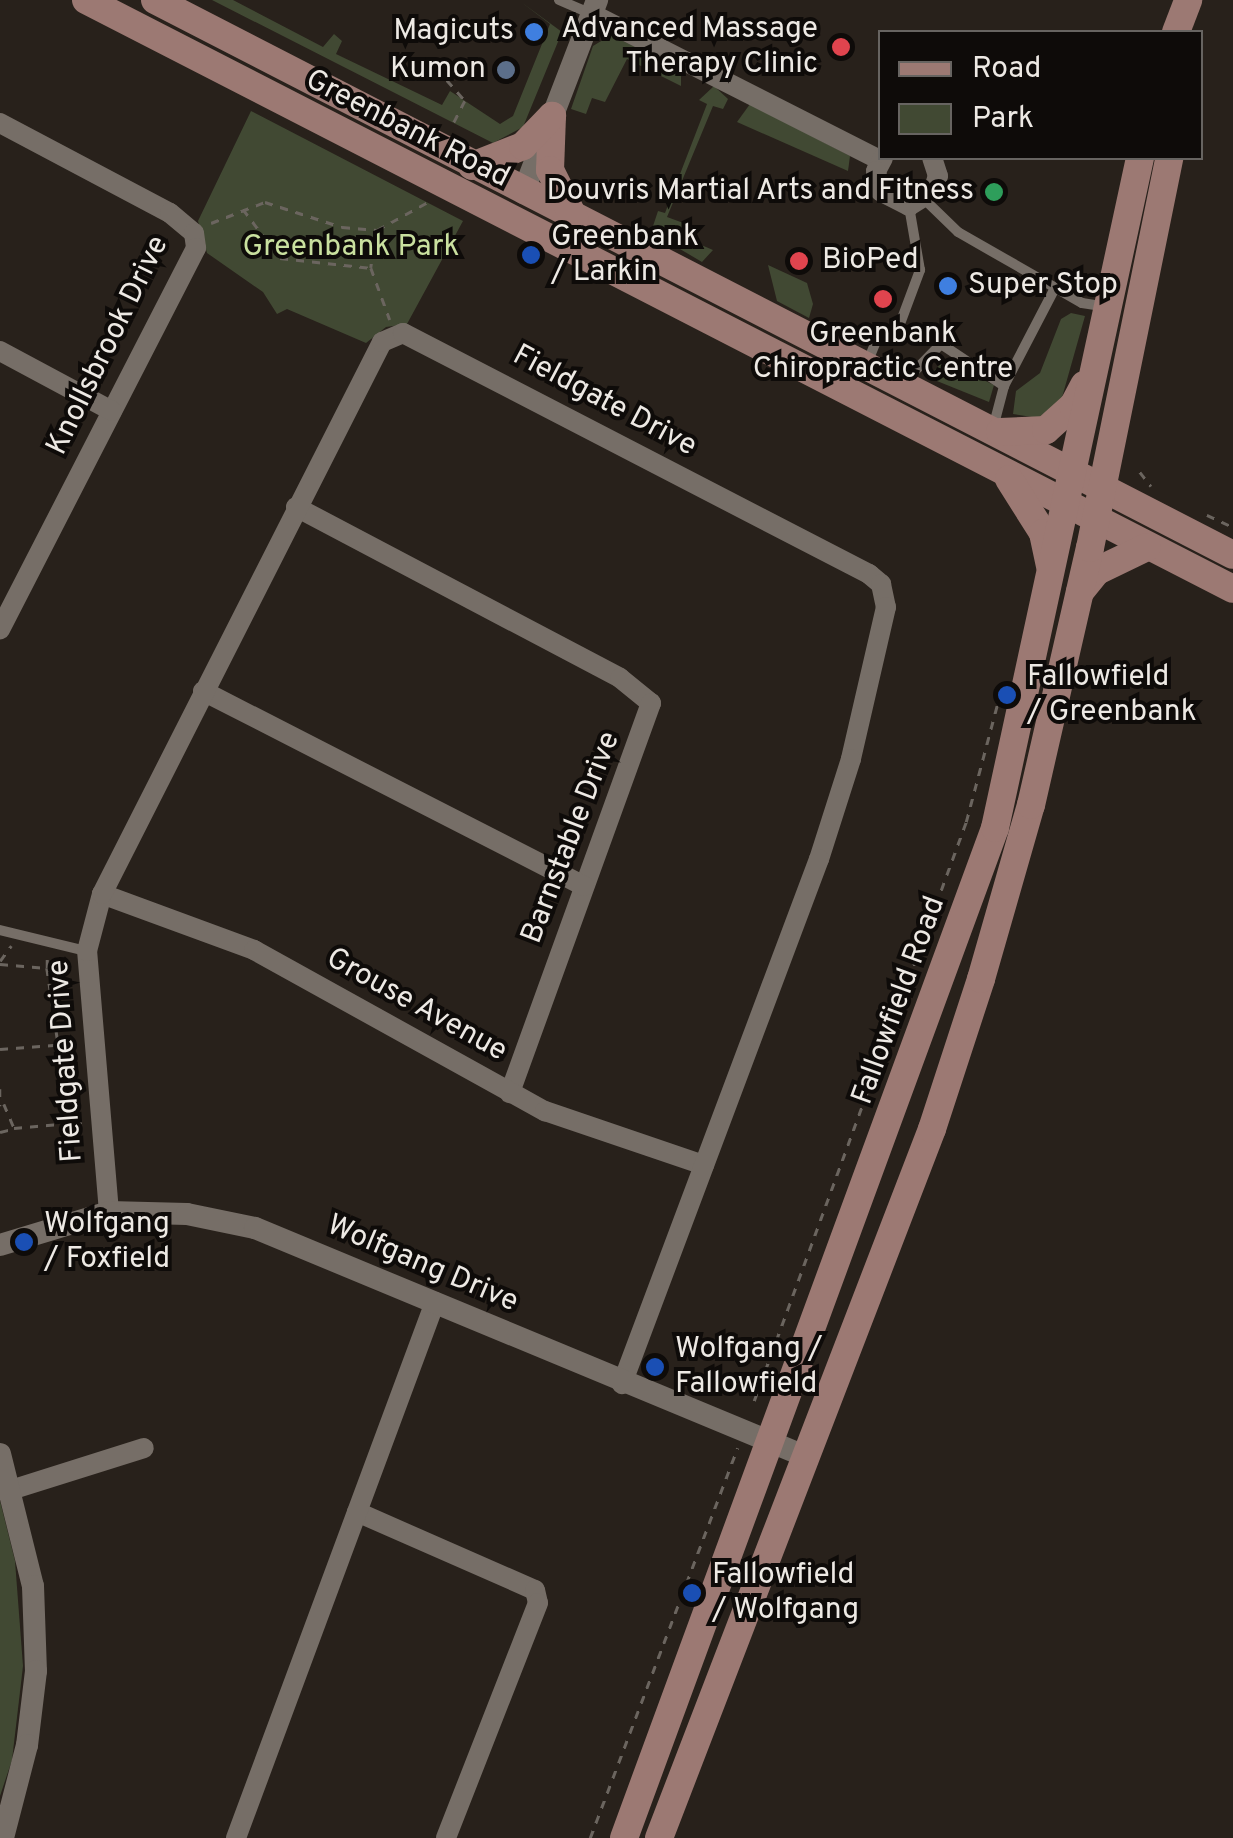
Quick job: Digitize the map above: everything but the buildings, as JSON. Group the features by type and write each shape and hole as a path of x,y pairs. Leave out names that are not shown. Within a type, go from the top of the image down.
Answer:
{"main road":[{"name":"Greenbank Road","path":"86,0 1008,478 1233,589"},
{"name":"Greenbank Road","path":"155,0 1103,488 1153,500 1233,555"},
{"path":"1177,30 1188,0"},
{"path":"1193,30 1200,0"},
{"path":"472,166 523,146 552,116"},
{"path":"552,116 550,170 574,218"},
{"name":"Fallowfield Road","path":"624,1838 976,889 1006,788 1140,160"},
{"path":"660,1838 963,1037 1024,832 1080,594 1169,160"},
{"path":"513,221 523,192"},
{"path":"992,432 1046,430 1073,406 1094,366"},
{"path":"1116,423 1126,471 1153,500"},
{"path":"1008,478 1043,533 1052,579"},
{"path":"1080,594 1097,571 1147,546"}],"street":[{"path":"523,192 594,7 878,157"},
{"name":"Knollsbrook Drive","path":"0,123 170,213 194,233 196,248 112,411 8,594 0,630"},
{"path":"881,160 880,191 917,203 936,184 932,160"},
{"name":"Fieldgate Drive","path":"109,1212 91,1048 87,951 102,894 382,342 393,334 418,339 880,584 886,607 851,759 622,1384"},
{"path":"0,351 112,411"},
{"name":"Barnstable Drive","path":"296,508 620,678 651,703 510,1093"},
{"path":"203,691 584,886"},
{"name":"Grouse Avenue","path":"102,894 254,950 510,1093 704,1165"},
{"name":"Wolfgang Drive","path":"0,1246 109,1212 187,1214 255,1228 622,1384 807,1457"},
{"path":"236,1838 435,1302"},
{"path":"14,1489 144,1448"},
{"path":"0,1454 14,1489 34,1586 36,1671 27,1745 3,1838"},
{"path":"357,1512 535,1590 538,1603 446,1838"}],"lane":[{"path":"558,0 594,7"},
{"path":"917,203 958,232 1082,303 1107,307"},
{"path":"863,328 894,340 920,270 917,203"},
{"path":"992,432 1004,386 1055,288"},
{"path":"866,367 880,334"},
{"path":"901,386 941,344 1004,386"},
{"path":"0,930 87,951"}],"path":[{"path":"447,80 465,101 450,131"},
{"path":"194,233 243,208 264,202 342,227 377,230 431,201"},
{"path":"243,208 280,258 371,268"},
{"path":"377,230 371,268 393,334"},
{"path":"1140,472 1153,500"},
{"path":"1201,512 1233,528"},
{"path":"754,1401 966,822 1001,688"},
{"path":"18,937 0,963 47,968"},
{"path":"48,943 55,1048 70,1124"},
{"path":"0,1049 91,1048"},
{"path":"0,1089 2,1105 14,1128"},
{"path":"0,1132 98,1119"},
{"path":"590,1838 738,1447"}],"green space":[{"path":"212,0 233,0 323,47 334,34 342,41 336,54 442,105 450,91 500,124 513,116 550,24 521,2 562,32 523,127 493,143"},
{"path":"611,35 681,70 681,86 627,59 605,102 592,98 586,114 571,109 593,46"},
{"path":"714,86 728,99 723,109 713,106 667,217 697,228 692,241 713,250 702,262 651,232 658,211 665,213 707,104 699,100"},
{"path":"750,104 850,156 848,171 737,122"},
{"name":"Greenbank Park","path":"251,111 463,221 407,324 386,327 366,343 287,309 277,314 263,292 207,253 198,221"},
{"path":"768,265 807,283 813,304 809,318 777,301"},
{"path":"1071,313 1085,316 1061,401 1038,418 1013,414 1016,391 1040,373 1061,319"},
{"path":"944,361 994,385 989,402 927,377"},
{"path":"0,1501 15,1561 23,1666 12,1760 0,1796"}],"place":[{"name":"Magicuts","path":"534,32"},
{"name":"Advanced Massage Therapy Clinic","path":"841,47"},
{"name":"Kumon","path":"506,70"},
{"name":"Douvris Martial Arts and Fitness","path":"994,192"},
{"name":"Greenbank / Larkin","path":"531,255"},
{"name":"BioPed","path":"799,261"},
{"name":"Super Stop","path":"948,286"},
{"name":"Greenbank Chiropractic Centre","path":"883,299"},
{"name":"Fallowfield / Greenbank","path":"1007,695"},
{"name":"Wolfgang / Foxfield","path":"24,1242"},
{"name":"Wolfgang / Fallowfield","path":"655,1367"},
{"name":"Fallowfield / Wolfgang","path":"692,1593"}]}
